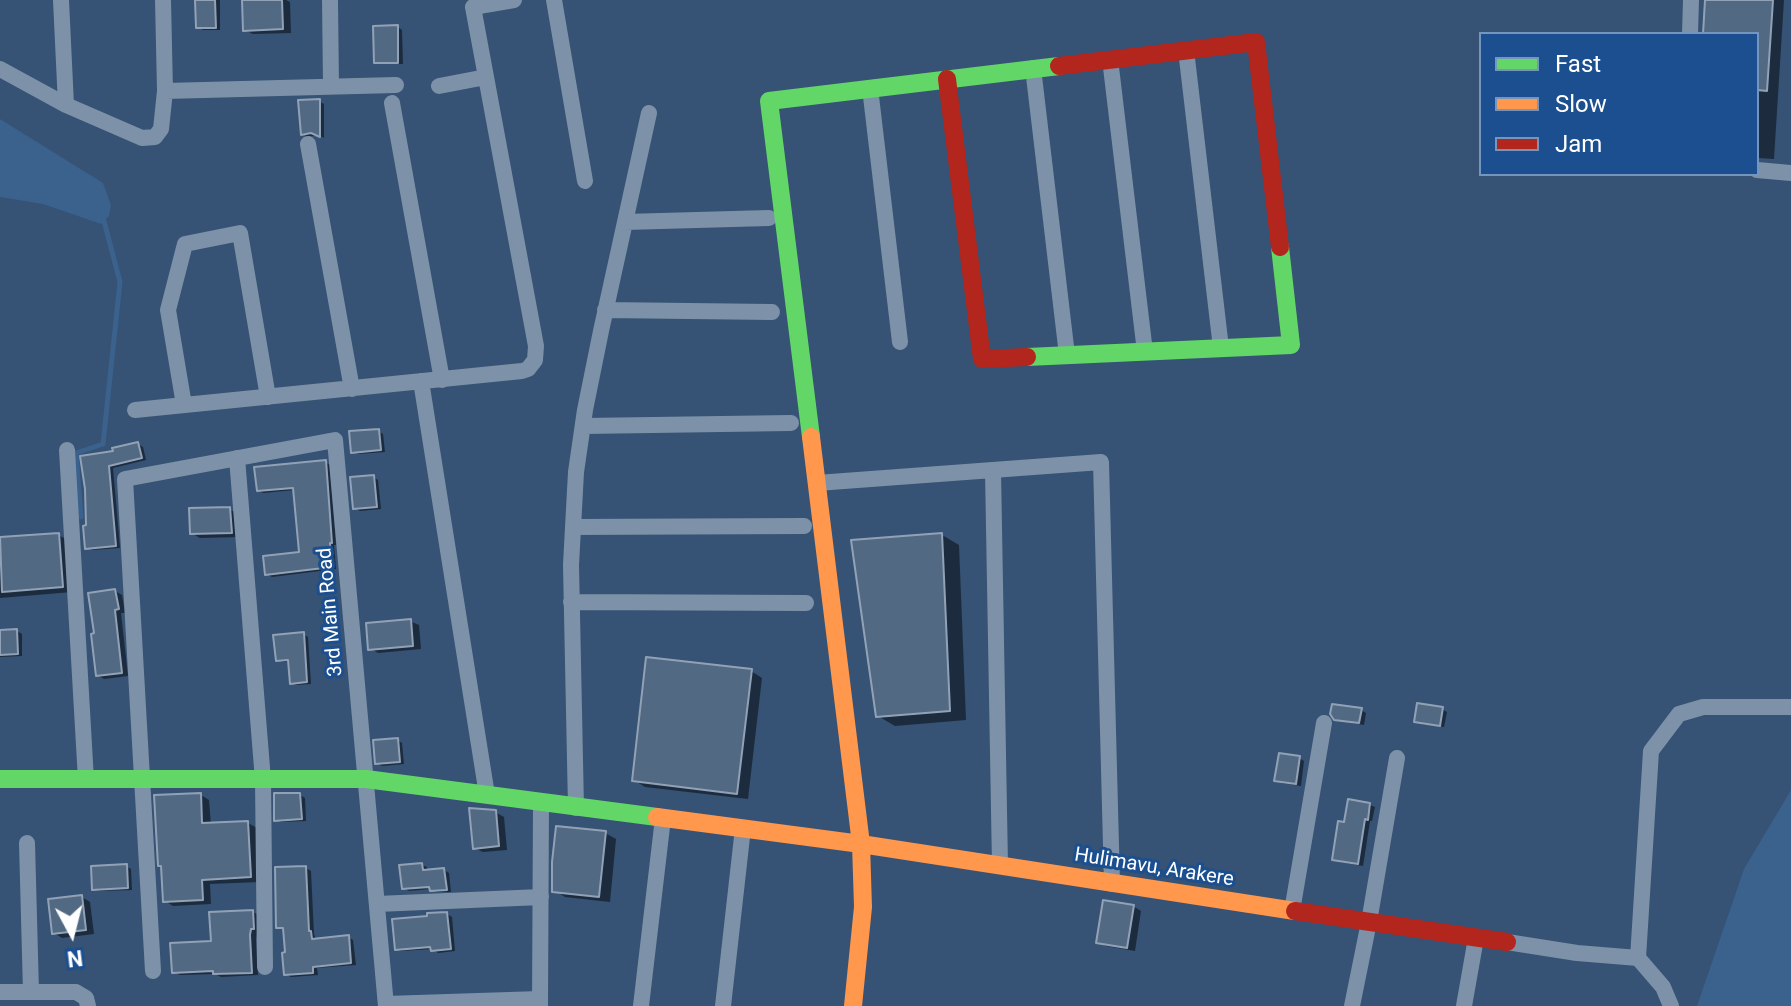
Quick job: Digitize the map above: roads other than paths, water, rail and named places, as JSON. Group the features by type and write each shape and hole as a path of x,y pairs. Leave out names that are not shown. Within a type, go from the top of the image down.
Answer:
{"street":[{"path":"61,0 66,105"},
{"path":"0,69 66,105 142,138 155,137 161,129 165,91 163,0"},
{"path":"330,0 331,86"},
{"path":"135,410 528,369 535,360 536,346 473,7 514,0"},
{"path":"554,0 585,181"},
{"path":"1690,32 1691,0"},
{"path":"853,1006 863,907 861,844 769,101 1033,68 1256,42 1291,345 982,359 947,79"},
{"path":"1186,50 1221,348"},
{"path":"1110,59 1145,352"},
{"path":"1033,68 1067,355"},
{"path":"439,86 486,77"},
{"path":"165,91 396,85"},
{"path":"870,88 900,342"},
{"path":"392,103 442,380"},
{"path":"576,808 571,565 576,472 605,310 649,113"},
{"path":"308,144 352,389"},
{"path":"1759,170 1791,173"},
{"path":"625,222 769,218"},
{"path":"184,405 168,310 185,244 240,233 268,397"},
{"path":"605,310 772,312"},
{"path":"421,381 487,795"},
{"path":"583,426 791,423"},
{"name":"3rd Main Road","path":"237,458 335,440 386,1005"},
{"path":"67,450 86,780"},
{"path":"153,971 125,479 237,458 263,780 265,967"},
{"path":"817,483 1101,462 1112,884"},
{"path":"993,471 1000,866"},
{"path":"573,527 804,526"},
{"path":"571,602 806,603"},
{"path":"1671,1006 1663,987 1638,958 1651,751 1679,714 1703,707 1791,707"},
{"path":"1292,911 1324,723"},
{"path":"1352,1006 1397,758"},
{"name":"Hulimavu, Arakere","path":"0,779 366,779 861,844 1577,953 1638,958"},
{"path":"386,1005 540,1003 541,802"},
{"path":"641,1006 663,818"},
{"path":"723,1006 743,828"},
{"path":"27,843 31,992"},
{"path":"377,904 541,897"},
{"path":"1464,1006 1476,938"},
{"path":"0,992 76,992 86,998 88,1006"}],"water":[{"path":"0,119 103,183 111,205 109,216 101,224 43,204 0,197"},
{"path":"1791,790 1791,1006 1697,1006 1744,869"}],"waterway":[{"path":"81,517 76,453 103,444 120,282 104,221"}]}
